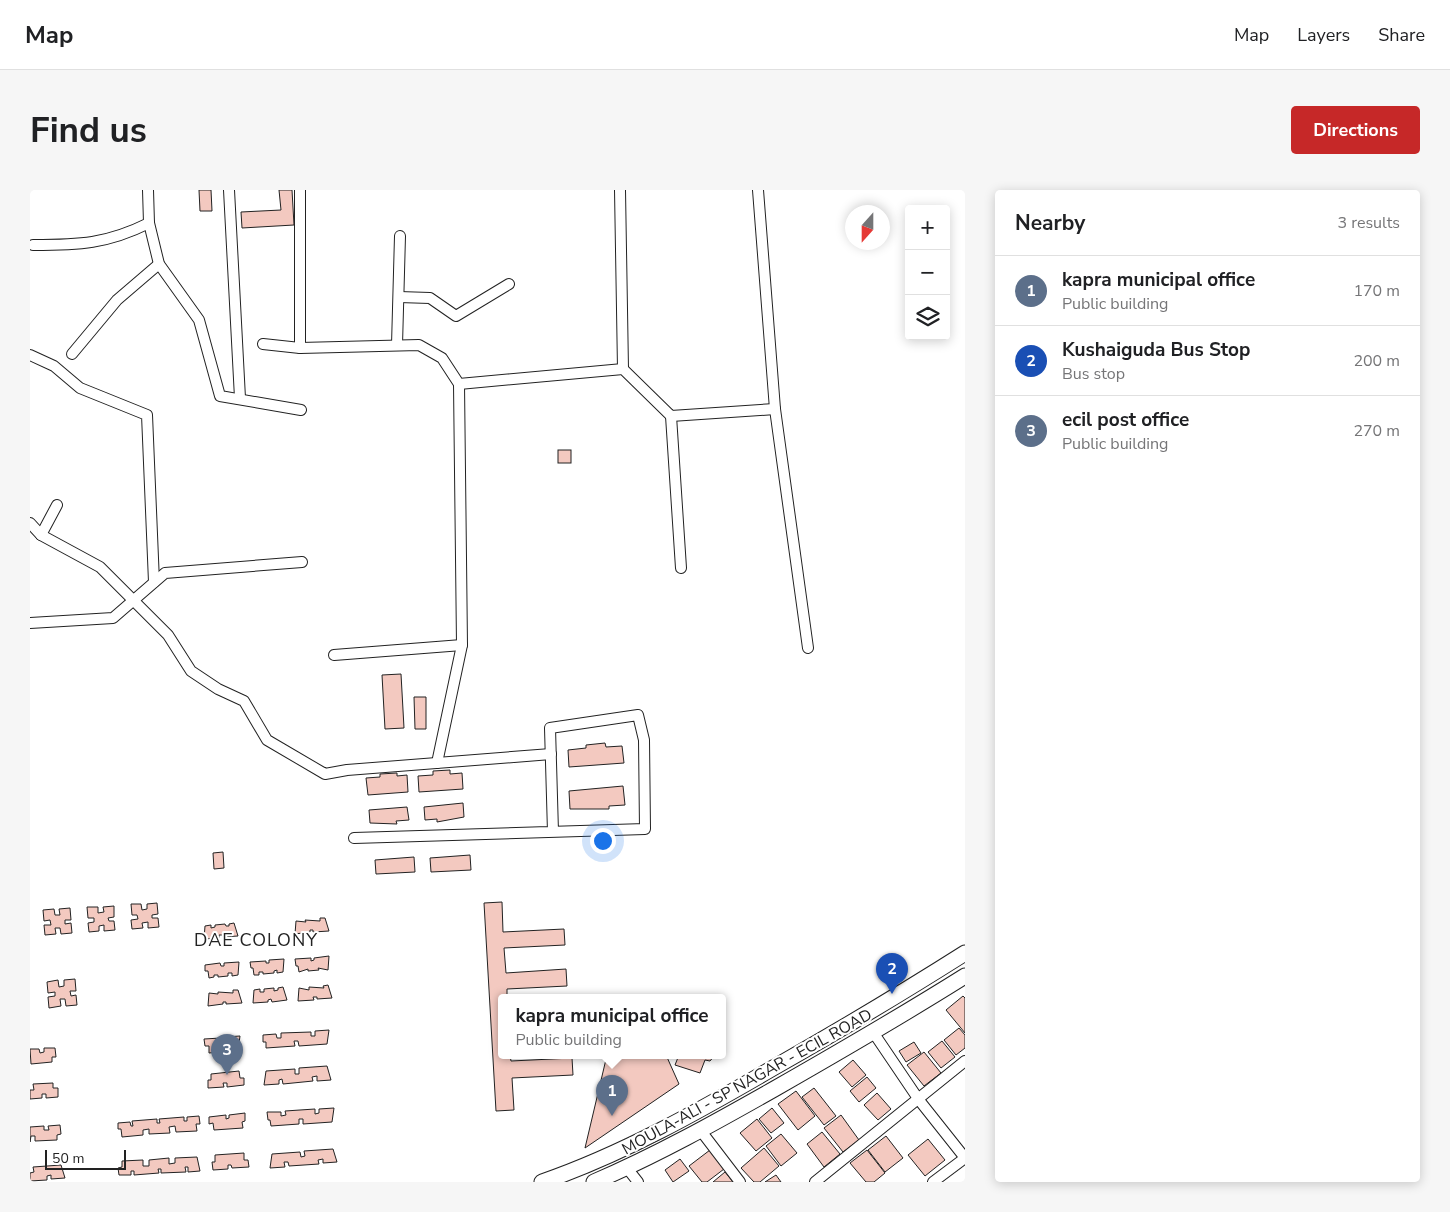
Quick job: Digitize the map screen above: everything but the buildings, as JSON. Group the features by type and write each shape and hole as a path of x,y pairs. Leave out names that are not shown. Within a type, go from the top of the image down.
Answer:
{"main road":[{"name":"MOULA-ALI - SP NAGAR - ECIL ROAD","path":"542,1182 564,1174 692,1116 891,1001 965,953"},
{"name":"MOULA-ALI - SP NAGAR - ECIL ROAD","path":"594,1182 627,1168 701,1130 873,1032 965,976"}],"street":[{"path":"148,190 149,223 160,264 200,320 220,396 300,410"},
{"path":"229,190 240,398"},
{"path":"300,190 300,348"},
{"path":"620,190 623,369 671,416 681,568"},
{"path":"758,190 774,409 808,648"},
{"path":"34,245 82,245 124,236 149,223"},
{"path":"397,345 400,236"},
{"path":"72,354 117,300 160,264"},
{"path":"399,297 430,298 456,316 509,284"},
{"path":"263,344 300,348 419,346 442,358 459,384 462,645 437,763"},
{"path":"30,355 54,366 80,388 147,415 154,582"},
{"path":"459,384 623,369"},
{"path":"671,416 774,409"},
{"path":"41,535 57,504"},
{"path":"30,523 41,535 100,567 168,635 191,671 218,689 244,701 267,740 325,774 347,770 551,754"},
{"path":"30,623 113,618 165,572 302,562"},
{"path":"334,656 462,645"},
{"path":"354,838 553,832 645,829 644,740 638,715 550,728 553,832"},
{"path":"873,1032 919,1100 965,1158 933,1182"},
{"path":"815,1182 965,1061"},
{"path":"701,1130 740,1182"},
{"path":"627,1168 638,1182"}],"place":[{"name":"Kushaiguda Bus Stop","path":"892,994"},
{"name":"ecil post office","path":"227,1075"},
{"name":"kapra municipal office","path":"612,1116"}],"district":[{"name":"DAE COLONY","path":"256,940"}]}
